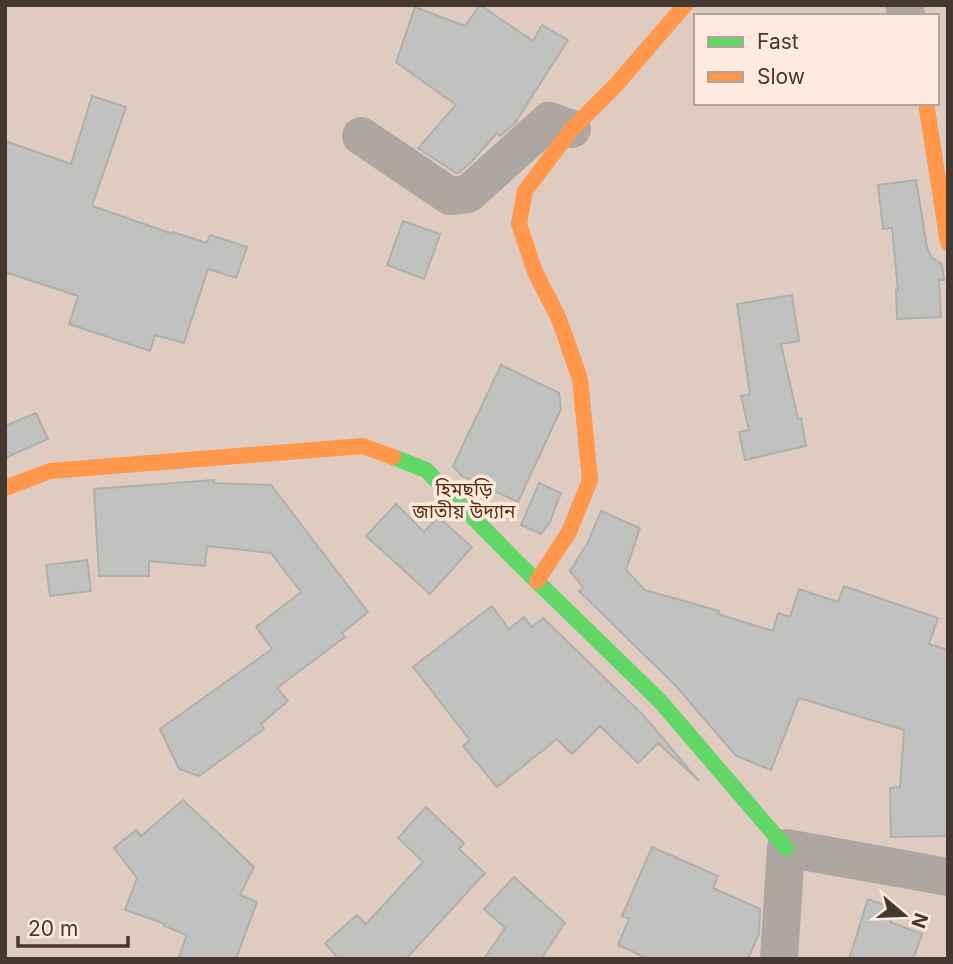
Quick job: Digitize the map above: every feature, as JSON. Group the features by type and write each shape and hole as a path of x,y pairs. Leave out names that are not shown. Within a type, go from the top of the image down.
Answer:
{"street":[{"path":"537,581 569,532 590,480 580,379 559,319 535,272 519,224 524,191 572,128 615,86 685,5"},
{"path":"926,105 948,243"},
{"path":"361,136 450,196 468,194 549,121 572,128"},
{"path":"5,488 50,471 363,446 426,470 660,701 786,848 948,877"},
{"path":"779,959 786,848"}],"green space":[{"name":"হিমছড়ি জাতীয় উদ্যান","path":"5,5 948,5 948,959 5,959"}],"building":[{"path":"480,5 533,41 542,25 568,40 515,123 500,136 497,133 472,161 456,173 418,148 456,105 396,62 415,7 465,26"},
{"path":"92,96 126,107 92,206 207,243 210,235 247,247 236,278 208,269 184,343 155,335 150,351 69,324 78,296 5,272 5,141 71,164"},
{"path":"916,180 927,247 931,257 942,264 944,280 939,280 941,317 897,319 898,290 892,228 883,229 878,185"},
{"path":"403,221 440,234 424,279 387,265"},
{"path":"792,295 799,341 781,344 806,446 745,460 739,432 749,430 741,396 750,394 737,304"},
{"path":"501,365 559,393 561,409 518,502 462,476 453,466"},
{"path":"36,413 48,439 5,458 5,426"},
{"path":"214,480 214,483 271,485 368,612 342,633 345,637 277,688 288,701 261,724 264,729 199,776 179,769 160,729 272,649 256,627 301,592 271,553 207,546 205,566 149,561 149,576 99,576 94,489"},
{"path":"539,483 561,493 550,522 541,534 521,525"},
{"path":"396,504 424,532 438,517 472,547 430,594 366,536"},
{"path":"601,511 640,528 626,570 645,590 719,611 718,614 773,631 778,613 790,617 799,589 838,602 844,586 938,618 929,644 948,650 948,836 891,837 890,788 900,787 904,730 799,698 771,770 736,756 675,685 579,591 583,588 570,571 587,544"},
{"path":"87,560 91,591 50,596 46,565"},
{"path":"492,606 509,629 524,617 532,627 543,618 644,716 699,781 658,743 638,763 600,726 572,754 557,739 497,787 463,746 470,740 413,667"},
{"path":"183,800 254,867 240,895 257,902 236,959 178,959 187,935 125,910 137,878 114,848 136,830 141,836"},
{"path":"426,807 464,843 459,849 485,873 406,959 334,959 336,956 325,943 357,915 366,924 423,862 398,838"},
{"path":"652,847 718,876 713,888 760,909 759,934 748,959 648,959 618,945 629,919 622,916"},
{"path":"514,877 565,923 541,959 484,959 505,928 484,909"},
{"path":"868,899 895,909 890,922 922,934 913,959 849,959"}],"traffic: fast":[{"path":"393,457 426,470 660,701 786,848"}],"traffic: slow":[{"path":"537,581 569,532 590,480 580,379 559,319 535,272 519,224 525,191 572,129 615,86 685,5"},
{"path":"926,105 948,243"},
{"path":"5,488 50,471 363,446 393,457"}]}
